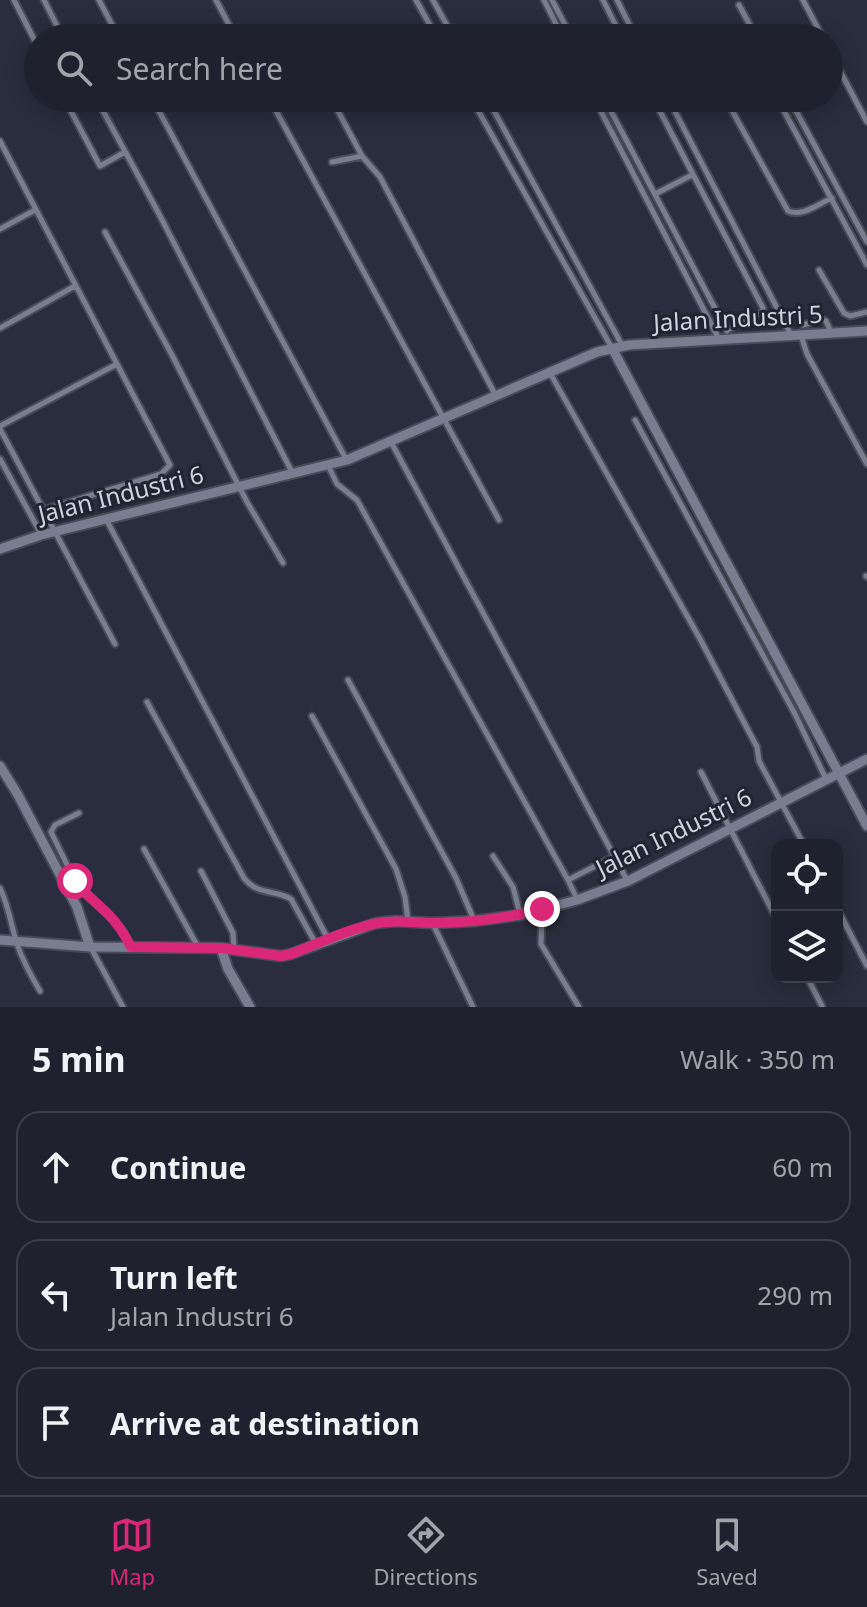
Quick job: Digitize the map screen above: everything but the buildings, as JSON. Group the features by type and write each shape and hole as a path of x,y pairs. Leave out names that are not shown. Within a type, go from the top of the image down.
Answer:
{"street":[{"name":"Jalan Industri 5","path":"612,348 719,340 729,334 867,331"},
{"name":"Jalan Industri 6","path":"0,549 54,531 347,460 612,348"},
{"path":"612,348 867,826"},
{"name":"Jalan Industri 6","path":"0,940 90,947 221,948 281,956 376,923 474,921 520,915 577,900 628,881 867,759"},
{"path":"0,766 77,907 90,947"},
{"path":"221,948 228,969 250,1007"}],"lane":[{"path":"14,0 26,24"},
{"path":"44,0 56,24"},
{"path":"99,0 112,24"},
{"path":"216,0 229,24"},
{"path":"416,0 429,24"},
{"path":"433,0 446,24"},
{"path":"544,0 556,24"},
{"path":"554,0 565,24"},
{"path":"603,0 615,24"},
{"path":"617,0 629,24"},
{"path":"803,0 816,24"},
{"path":"739,5 749,24"},
{"path":"843,77 867,122"},
{"path":"71,112 100,166 125,152"},
{"path":"104,112 292,472"},
{"path":"160,112 347,460"},
{"path":"277,112 499,520"},
{"path":"338,112 362,156 380,177 496,396"},
{"path":"479,112 612,348"},
{"path":"495,112 623,346"},
{"path":"601,112 719,340"},
{"path":"611,112 729,334 760,314 763,308 660,112"},
{"path":"676,112 867,464"},
{"path":"732,112 788,211 801,213 832,198"},
{"path":"785,112 867,265"},
{"path":"797,112 867,242"},
{"path":"0,141 170,465 161,474 43,510"},
{"path":"332,162 362,156"},
{"path":"655,194 692,175"},
{"path":"0,229 35,210"},
{"path":"105,232 247,502 283,563"},
{"path":"819,270 844,313 850,316 867,312"},
{"path":"0,328 75,286"},
{"path":"798,332 822,319 832,333"},
{"path":"115,644 0,428 117,364"},
{"path":"550,372 699,637 801,839"},
{"path":"635,420 795,714 826,780"},
{"path":"391,441 628,881"},
{"path":"0,459 41,535"},
{"path":"327,464 337,484 357,500 577,900"},
{"path":"106,519 328,939"},
{"path":"348,680 456,878 474,921"},
{"path":"147,702 244,878 258,890 291,899 316,944"},
{"path":"312,716 396,869 405,897 408,921"},
{"path":"701,772 772,911"},
{"path":"79,813 55,825 51,832 75,881 123,931 131,947"},
{"path":"144,849 198,948"},
{"path":"493,856 513,887 520,915"},
{"path":"568,880 615,856"},
{"path":"201,871 233,933 234,950"},
{"path":"0,888 24,962 40,991"},
{"path":"542,909 541,944 579,1007"},
{"path":"839,911 867,966"},
{"path":"432,923 473,1007"},
{"path":"90,947 123,1007"},
{"path":"810,983 822,1006"}],"route":[{"path":"75,881 123,931 131,947 221,948 281,956 376,923 474,921 542,909"}]}
